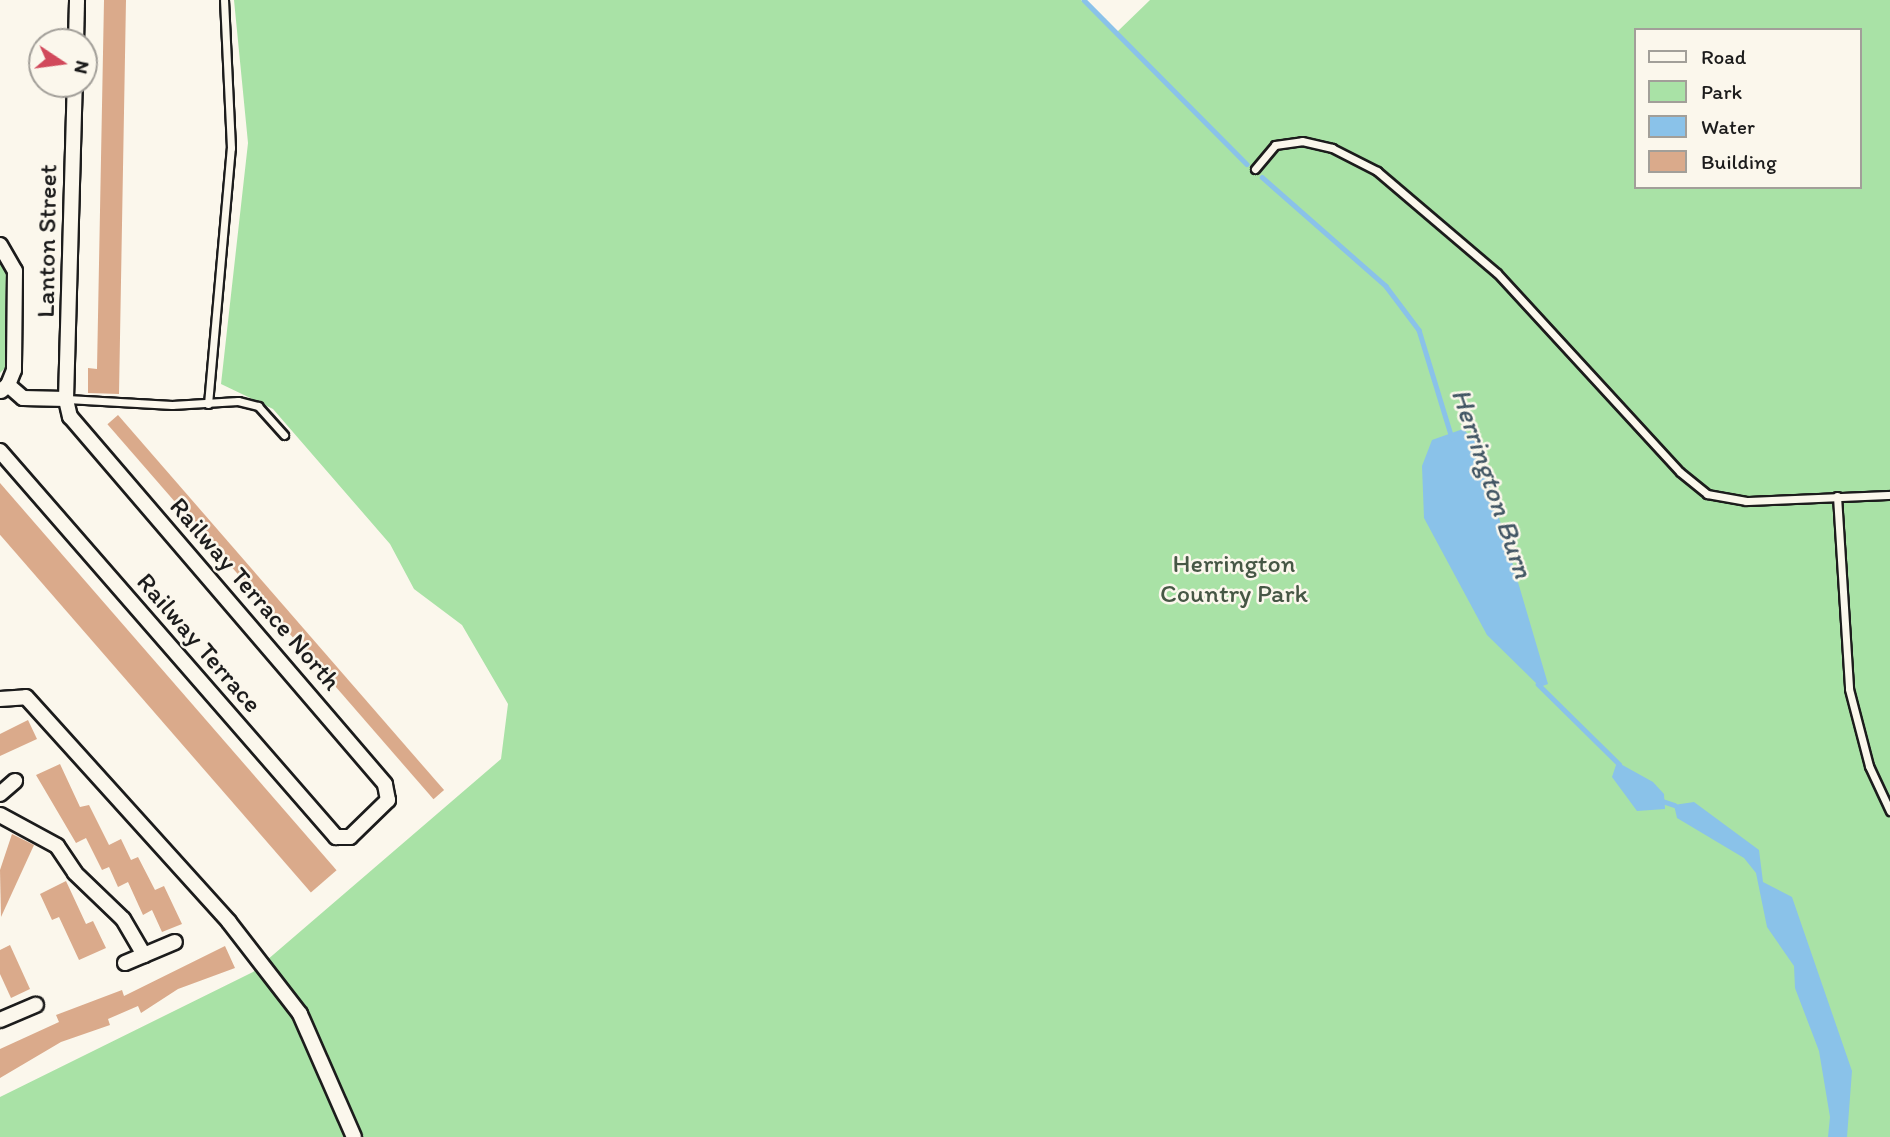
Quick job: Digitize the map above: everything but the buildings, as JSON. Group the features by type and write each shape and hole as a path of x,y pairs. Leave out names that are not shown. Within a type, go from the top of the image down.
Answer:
{"street":[{"path":"76,28 77,0"},
{"name":"Lanton Street","path":"66,399 75,98"},
{"path":"0,245 15,271 14,369 4,388 23,398 66,399"},
{"name":"Railway Terrace North","path":"66,399 70,417 385,784 388,800 368,820"},
{"name":"Railway Terrace","path":"0,451 336,837 350,837 368,820"},
{"path":"0,699 26,697 229,922 300,1014 354,1137"},
{"path":"0,794 15,781"},
{"path":"0,815 57,846 75,873 123,919 144,955"},
{"path":"125,963 175,942"},
{"path":"0,1020 36,1005"}],"lane":[{"path":"208,404 231,148 224,0"},
{"path":"1255,169 1275,145 1302,141 1332,148 1377,171 1497,273 1693,486 1707,494 1746,501 1890,495"},
{"path":"66,399 208,404 238,401 258,406 284,435"},
{"path":"1837,496 1849,689 1869,766 1890,811"}],"green space":[{"name":"Herrington Country Park","path":"234,0 1081,0 1117,32 1150,0 1890,0 1890,1137 0,1137 0,1097 253,972 501,759 508,704 462,625 414,589 390,544 273,409 221,384 248,143"},
{"path":"0,260 6,270 5,368 0,373"}],"water":[{"path":"1463,429 1477,443 1548,684 1540,687 1487,635 1424,518 1422,466 1432,440"},
{"path":"1617,762 1653,782 1664,794 1665,809 1637,811 1612,777"},
{"path":"1694,802 1759,850 1763,882 1792,897 1852,1071 1847,1137 1828,1137 1830,1117 1819,1051 1795,988 1794,966 1767,927 1756,873 1744,858 1677,818 1674,805"}],"waterway":[{"name":"Herrington Burn","path":"1084,0 1247,164"},
{"name":"Herrington Burn","path":"1262,177 1386,286 1419,330 1452,438"},
{"name":"Herrington Burn","path":"1538,684 1619,764"},
{"name":"Herrington Burn","path":"1662,801 1674,805"}]}
